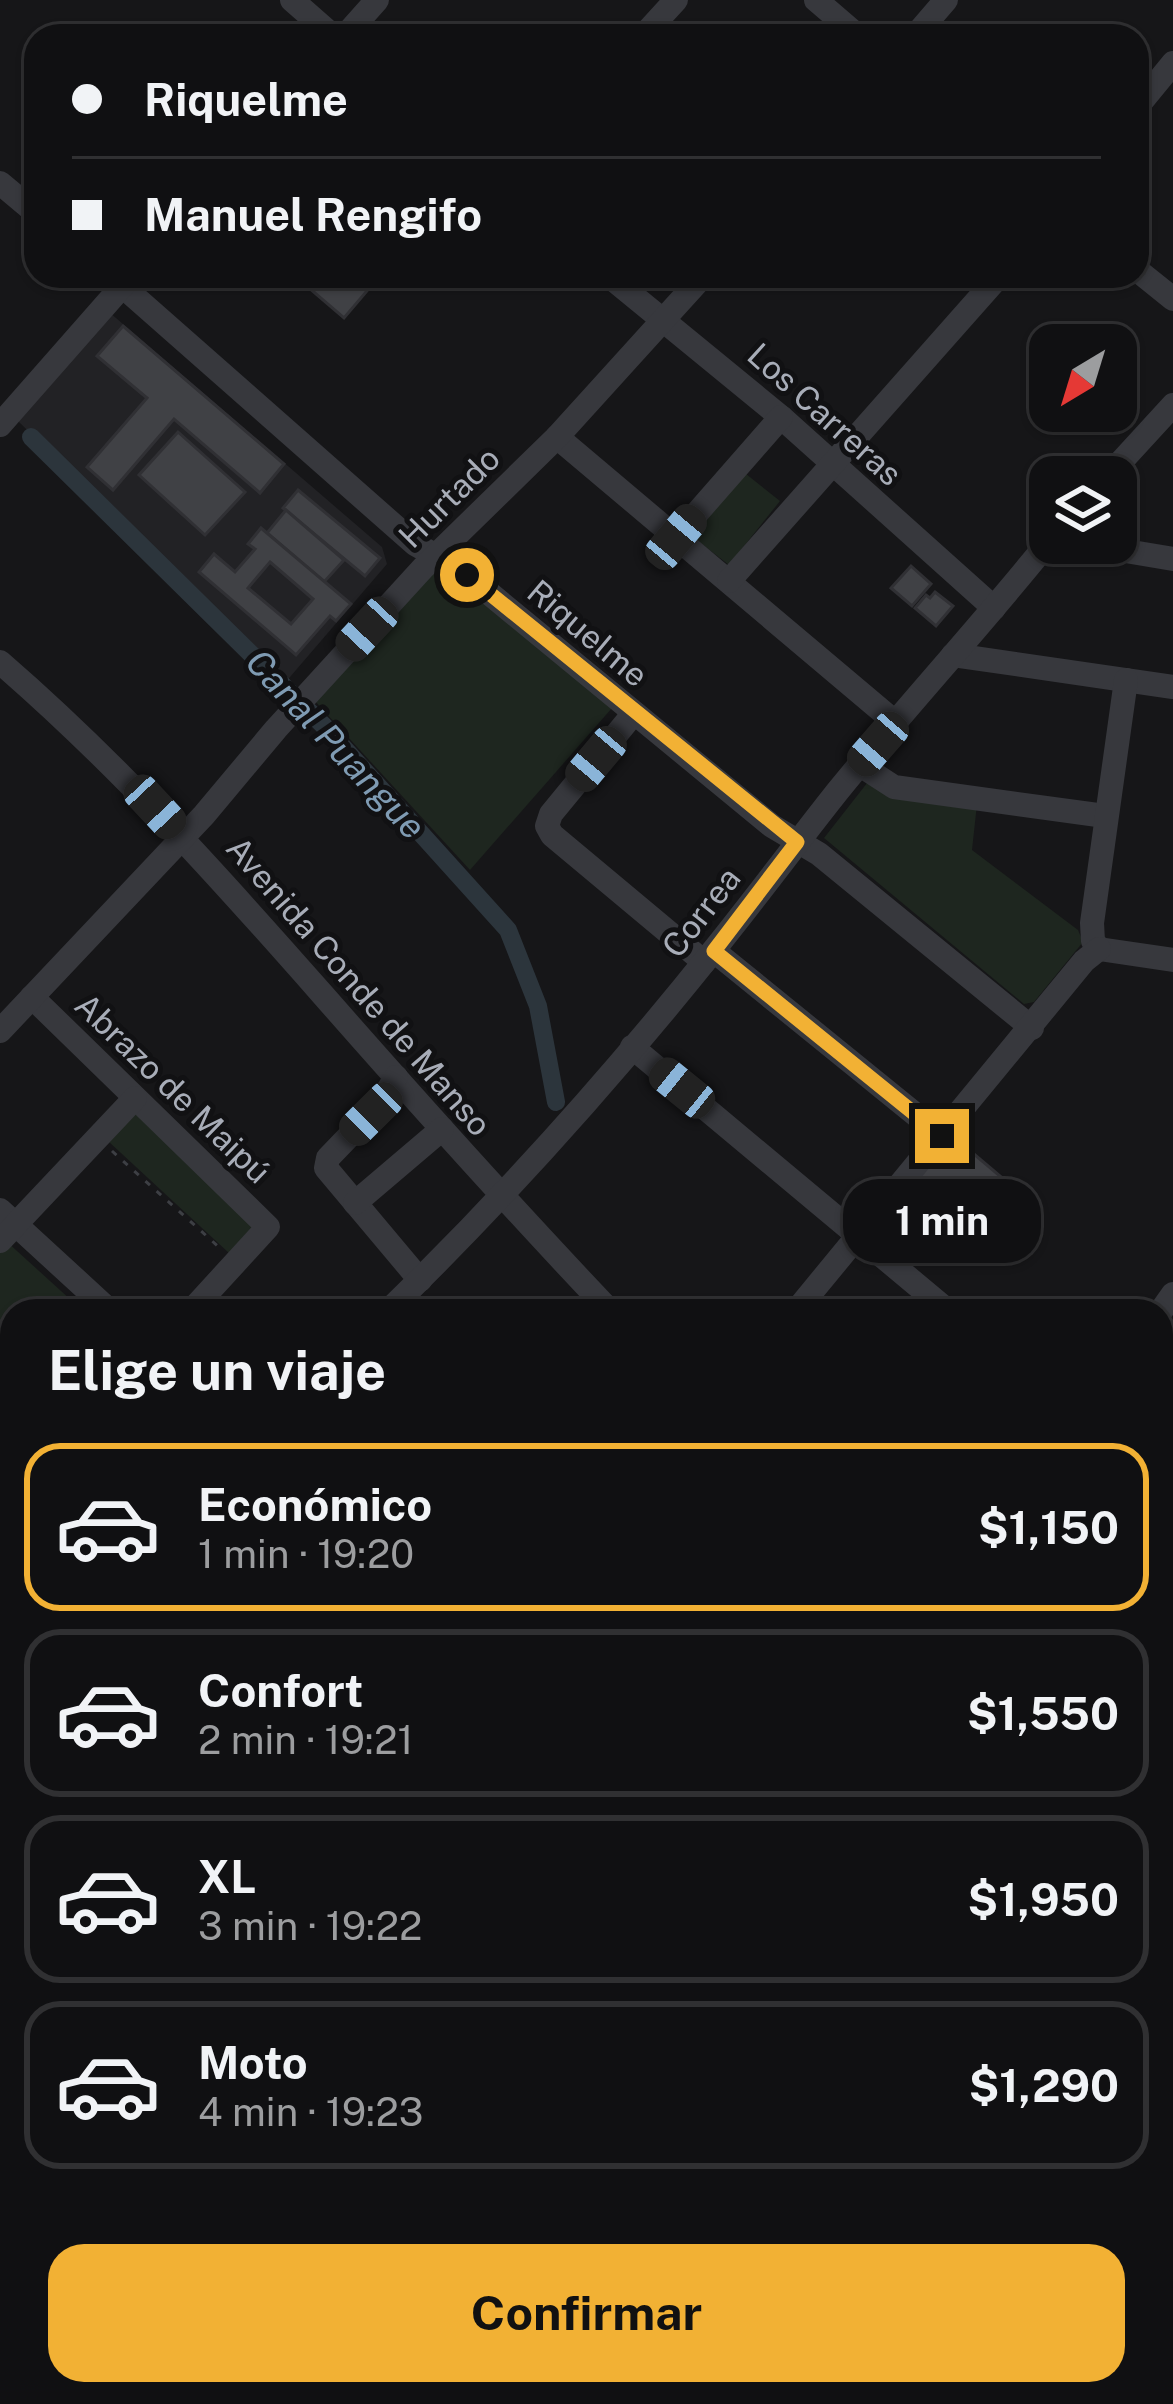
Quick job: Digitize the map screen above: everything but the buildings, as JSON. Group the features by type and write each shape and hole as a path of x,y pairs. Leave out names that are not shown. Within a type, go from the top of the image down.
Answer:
{"street":[{"path":"292,0 319,24"},
{"path":"356,24 377,0"},
{"path":"654,24 676,0"},
{"path":"816,0 844,24"},
{"path":"925,24 946,0"},
{"path":"1149,92 1173,63"},
{"path":"0,183 24,203"},
{"path":"1149,280 1173,299"},
{"path":"0,425 114,288"},
{"name":"Riquelme","path":"132,288 416,544 461,570 1032,1028"},
{"name":"Los Carreras","path":"623,288 781,417 994,608"},
{"name":"Hurtado","path":"0,1031 183,837 436,554 557,436 692,288"},
{"path":"729,581 988,288"},
{"path":"1126,456 1173,404"},
{"path":"676,537 781,417"},
{"path":"557,436 896,723"},
{"path":"1137,553 1173,559"},
{"name":"Correa","path":"400,1299 486,1215 632,1047 860,765 1031,564"},
{"path":"953,655 1173,687"},
{"name":"Avenida Conde de Manso","path":"0,662 61,714 183,837 500,1195 599,1299"},
{"path":"1099,950 1092,923 1126,680"},
{"path":"634,713 551,814 547,826 552,835 942,1136"},
{"path":"860,765 894,787 1105,816"},
{"path":"806,1299 1084,962 1099,950 1173,960"},
{"name":"Abrazo de Maipú","path":"32,997 268,1227 236,1262"},
{"path":"632,1047 934,1299"},
{"path":"396,1077 378,1106 326,1162 328,1172 420,1280"},
{"path":"95,1299 5,1225 135,1098"},
{"path":"356,1203 442,1130"},
{"path":"202,1299 236,1262"}],"path":[{"path":"98,1138 236,1262"}],"shaded area":[{"path":"109,312 382,547 387,564 284,684 18,421"},
{"path":"741,470 780,501 729,565 690,535"},
{"path":"431,571 449,573 612,708 470,870 314,700"},
{"path":"871,778 977,804 972,850 1078,930 1083,942 1034,1002 1024,1004 824,838"},
{"path":"136,1112 256,1223 229,1253 108,1141"},
{"path":"6,1241 70,1299 0,1299 0,1247"}],"waterway":[{"name":"Canal Puangue","path":"31,437 324,726 508,930 538,1006 556,1102"}],"route":[{"path":"467,575 797,842 714,951 942,1136"}]}
